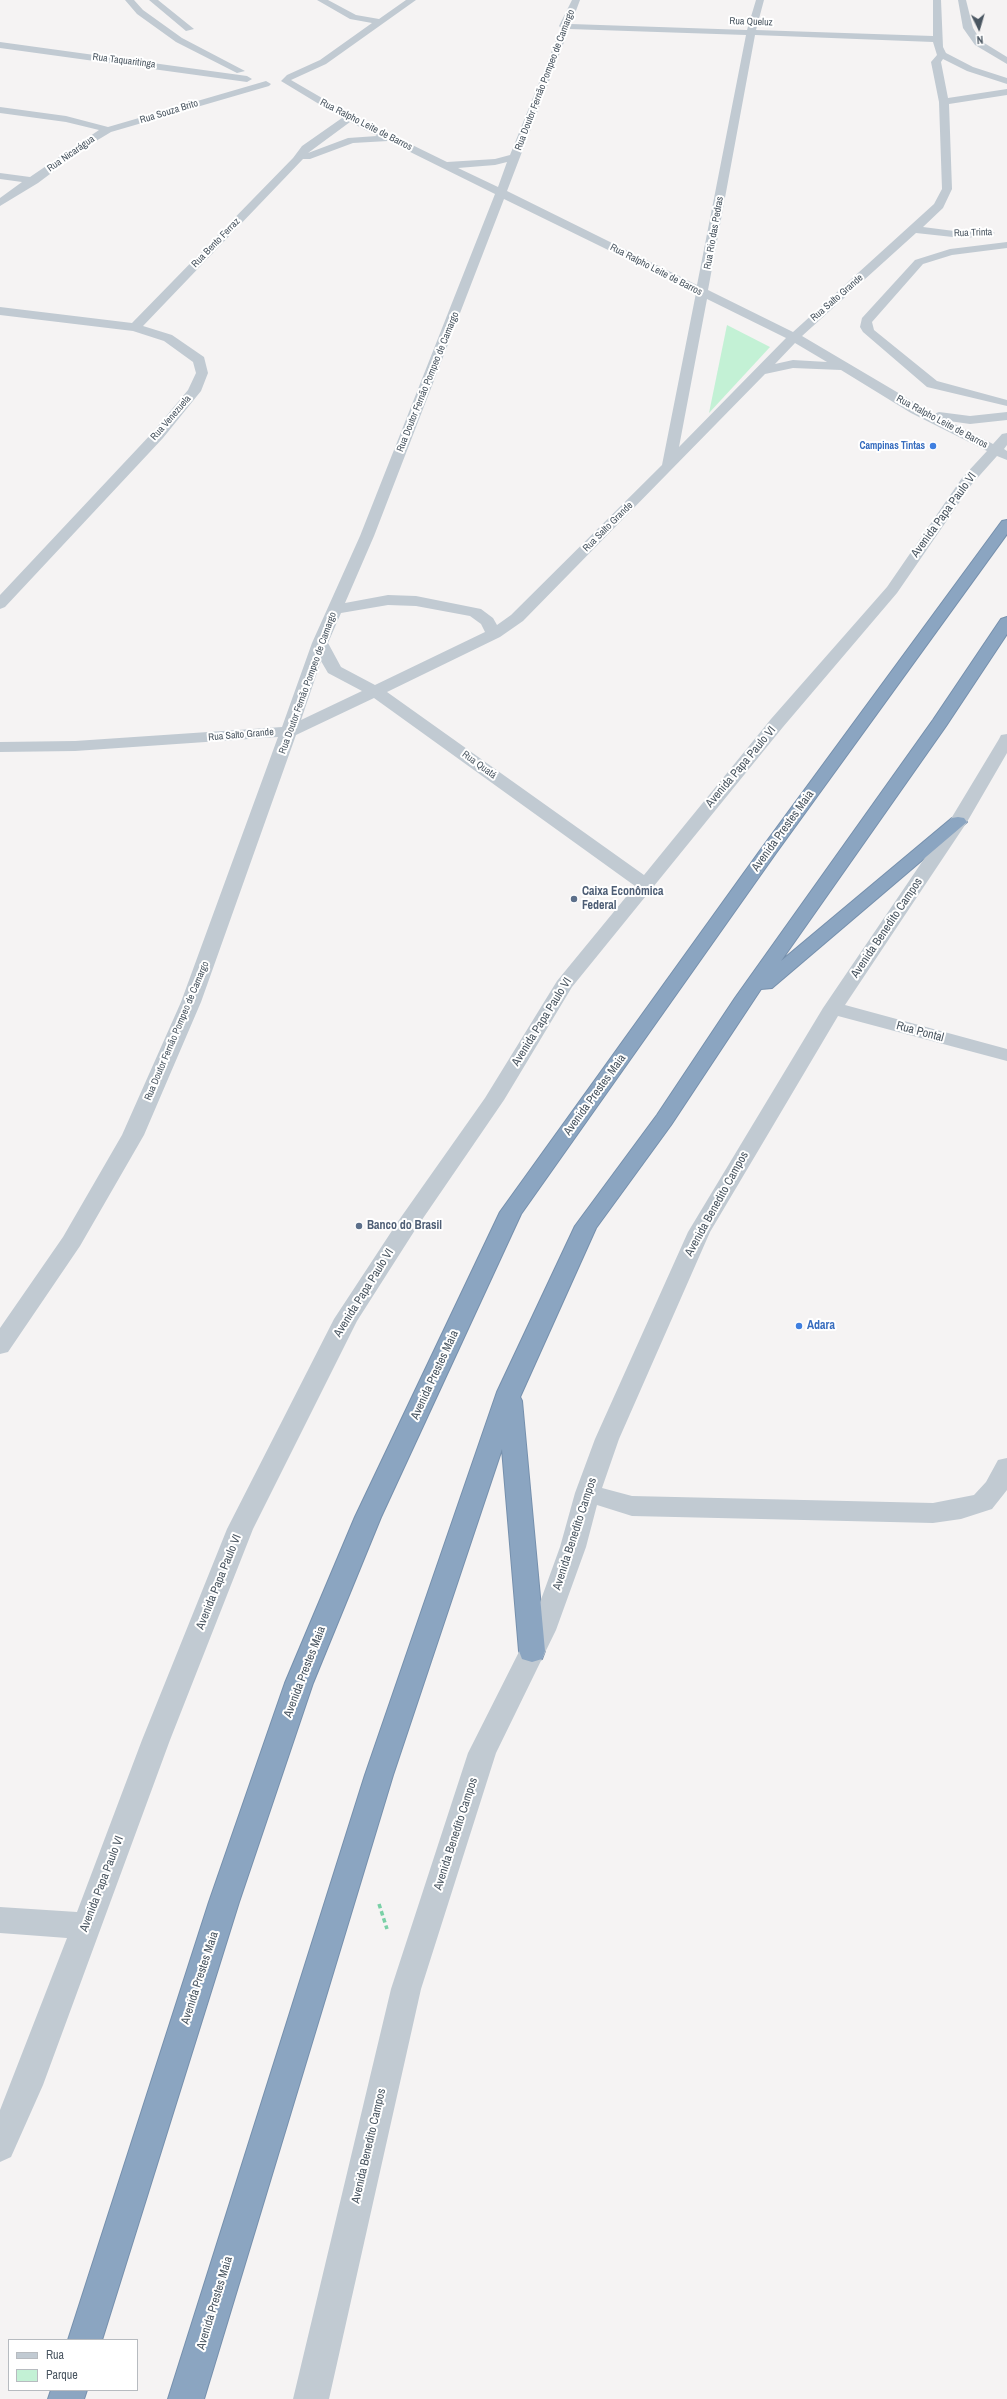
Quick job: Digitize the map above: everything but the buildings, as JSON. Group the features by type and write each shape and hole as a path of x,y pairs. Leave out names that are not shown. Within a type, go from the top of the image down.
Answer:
{"highway":[{"name":"Avenida Prestes Maia","path":"85,2339 224,1902 299,1683 368,1517 511,1212 770,849 1007,524"},
{"name":"Avenida Prestes Maia","path":"186,2399 379,1776 509,1392 532,1346 586,1226 664,1120 742,1002 940,722 1007,622"},
{"path":"742,1002 958,822"},
{"path":"509,1392 521,1543 532,1651"}],"street":[{"path":"129,0 153,22 193,52 212,57 250,75 249,79 259,73"},
{"path":"153,0 181,24 199,35"},
{"path":"321,0 353,17 380,22"},
{"path":"288,79 324,62 412,0"},
{"name":"Rua Doutor Fernão Pompeo de Camargo","path":"0,1346 72,1240 133,1135 191,1002 290,731 320,643 367,536 516,157 564,26 576,0"},
{"name":"Rua Rio das Pedras","path":"669,466 751,33 760,0"},
{"name":"Rua Salto Grande","path":"0,747 74,746 290,731 494,634 517,618 669,466 794,337 939,206 947,189 944,102 936,62 942,55 937,39 937,0"},
{"path":"962,0 968,28 978,43 1007,61"},
{"name":"Rua Queluz","path":"564,26 937,39"},
{"name":"Rua Taquaritinga","path":"0,45 153,65 249,79 270,84"},
{"path":"974,52 992,52"},
{"path":"942,55 963,53"},
{"path":"942,55 970,69 1007,81"},
{"path":"153,65 178,60"},
{"name":"Rua Ralpho Leite de Barros","path":"324,62 280,72 301,91 348,118 502,193 702,294 794,337 916,410 1003,448"},
{"name":"Rua Souza Brito","path":"230,93 249,79"},
{"name":"Rua Souza Brito","path":"107,130 230,93 288,79"},
{"name":"Rua Ralpho Leite de Barros","path":"270,84 301,91"},
{"path":"944,102 1007,92"},
{"name":"Rua Nicarágua","path":"0,110 66,119 92,124 107,130"},
{"name":"Rua Bento Ferraz","path":"135,327 316,139 348,118"},
{"name":"Rua Nicarágua","path":"0,203 34,181 82,145 107,130"},
{"name":"Rua Bento Ferraz","path":"297,160 352,140 389,138"},
{"path":"445,165 495,162 516,157"},
{"path":"0,176 34,181"},
{"name":"Rua Trinta","path":"914,229 962,235 999,230 968,227 927,218"},
{"path":"893,249 962,235"},
{"path":"1004,409 932,384 868,332 866,321 919,262 931,256 950,252 1007,245"},
{"name":"Rua Venezuela","path":"0,311 135,327 168,338 199,360 202,373 194,391 158,435 0,604"},
{"path":"818,315 818,328"},
{"path":"823,342 832,355 847,369"},
{"path":"761,371 776,367 805,364 847,369"},
{"path":"916,410 951,418 1004,409"},
{"name":"Avenida Papa Paulo VI","path":"0,2146 27,2085 86,1926 240,1529 346,1319 407,1225 494,1100 564,985 644,884 777,723 892,590 967,480 1003,448"},
{"path":"334,610 388,600 416,601 475,612 487,621 494,634"},
{"name":"Rua Quatá","path":"320,643 334,670 375,690 644,884"},
{"name":"Avenida Benedito Campos","path":"311,2399 406,1989 482,1753 543,1630 573,1547 588,1493 606,1440 699,1232 832,1008 958,822 1007,739"},
{"name":"Rua Pontal","path":"832,1008 1007,1055"},
{"path":"588,1493 632,1506 933,1513 961,1509 983,1502 995,1489 1007,1468"},
{"path":"0,1920 86,1926"}],"path":[{"path":"378,1900 406,1989"}],"green space":[{"path":"727,325 770,347 709,413"}],"place":[{"name":"Campinas Tintas","path":"933,446"},
{"name":"Caixa Econômica Federal","path":"574,899"},
{"name":"Banco do Brasil","path":"359,1226"},
{"name":"Adara","path":"799,1326"}]}
